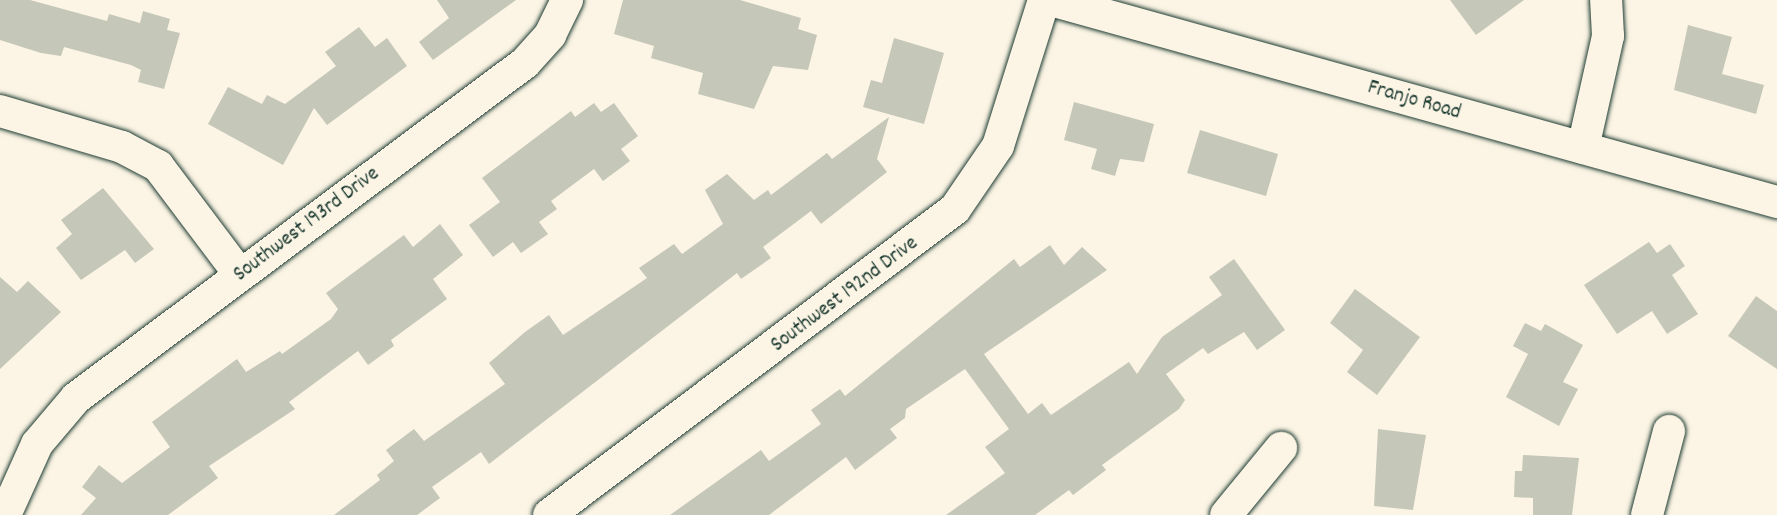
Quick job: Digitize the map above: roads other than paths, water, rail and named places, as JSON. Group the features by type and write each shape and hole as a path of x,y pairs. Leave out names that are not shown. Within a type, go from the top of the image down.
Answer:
{"street":[{"name":"Southwest 193rd Drive","path":"5,515 37,444 76,398 531,58 567,0"},
{"name":"Southwest 192nd Drive","path":"549,515 955,209 998,146 1044,0"},
{"name":"Franjo Road","path":"1051,0 1777,202"},
{"path":"1582,148 1608,36 1606,0"},
{"path":"0,111 122,147 158,166 240,275"},
{"path":"1647,515 1669,431"},
{"path":"1226,515 1281,448"}]}
